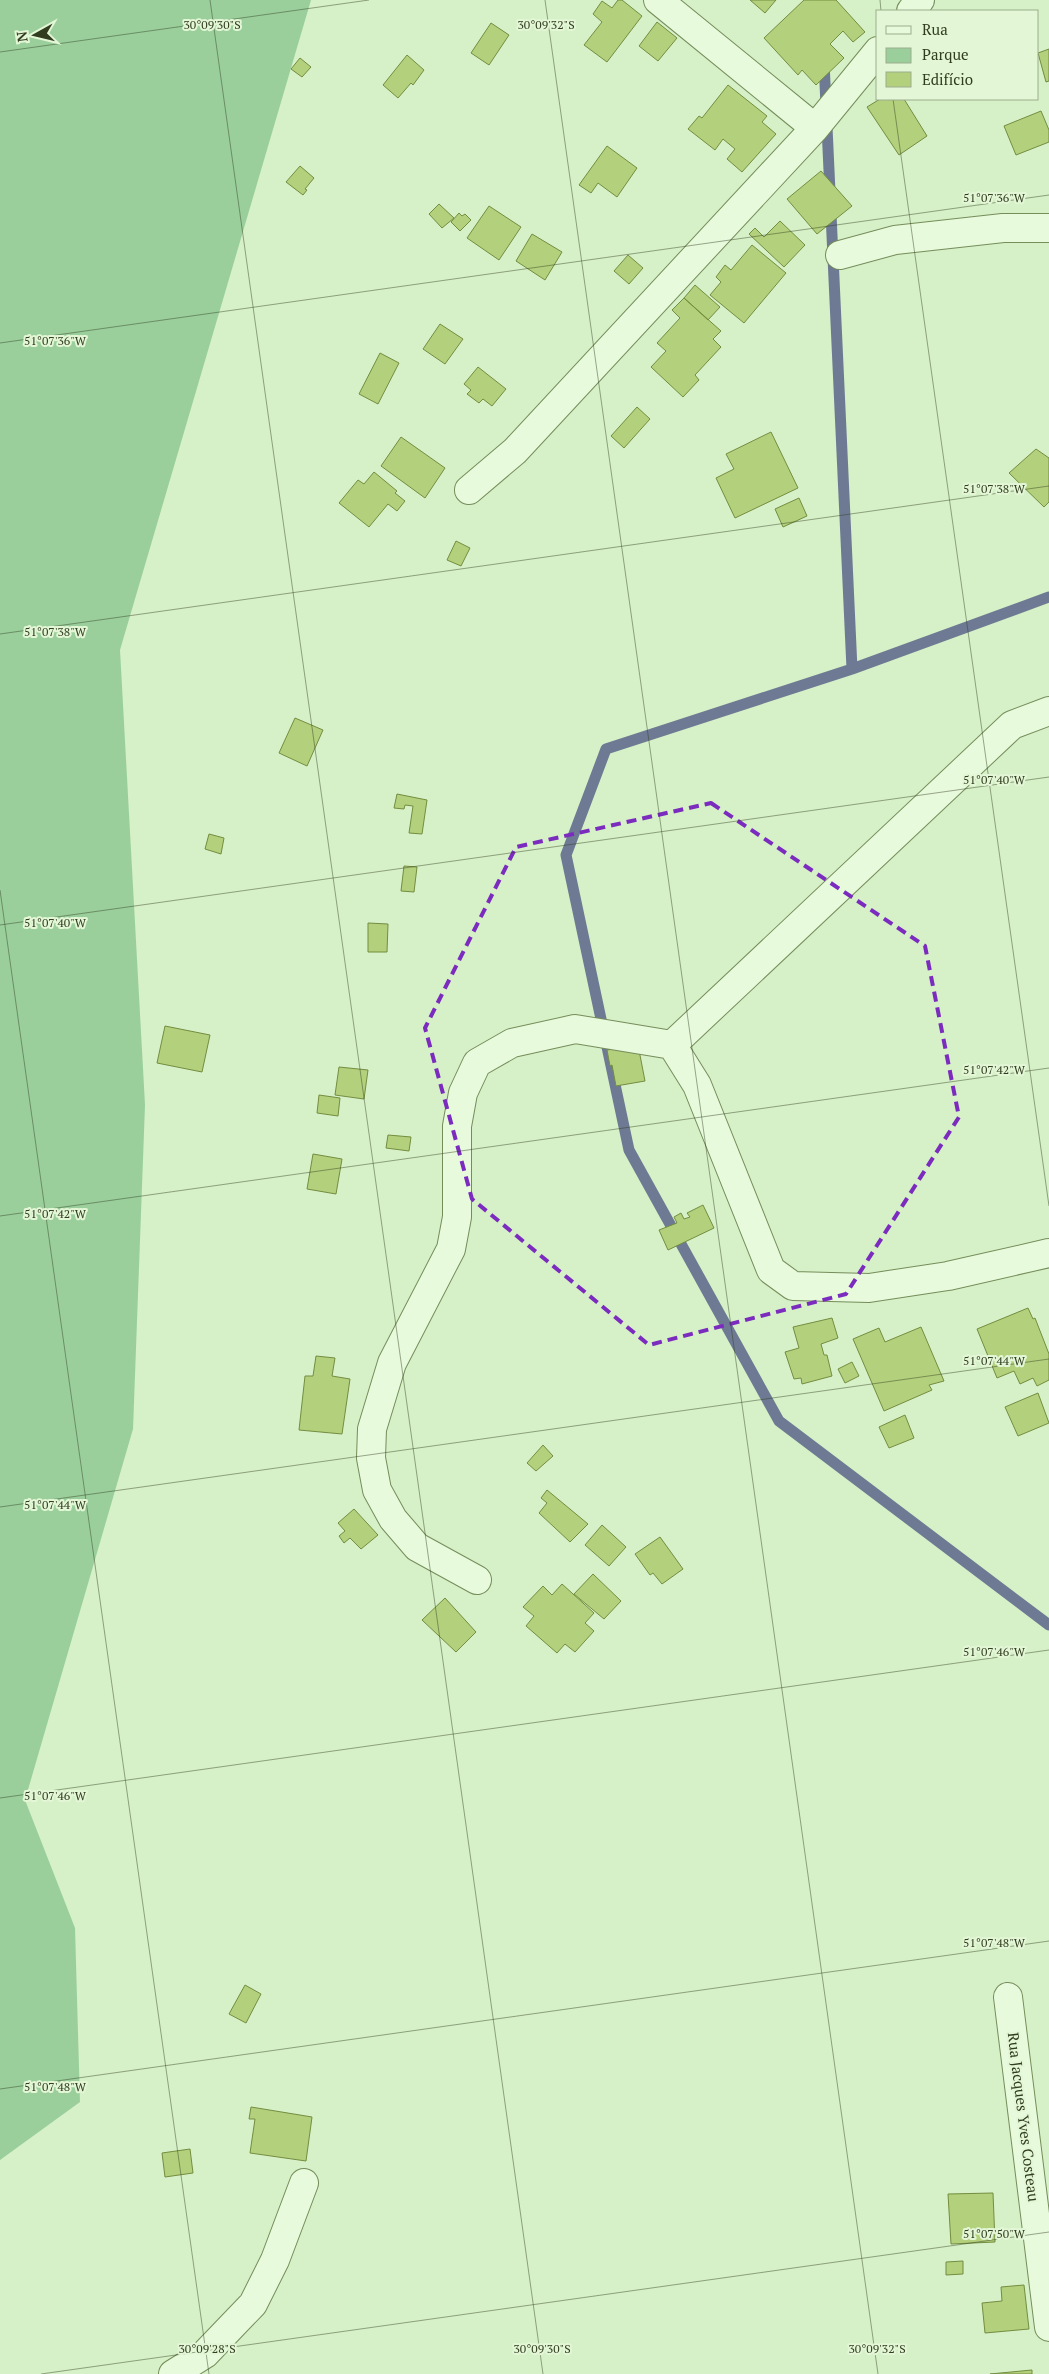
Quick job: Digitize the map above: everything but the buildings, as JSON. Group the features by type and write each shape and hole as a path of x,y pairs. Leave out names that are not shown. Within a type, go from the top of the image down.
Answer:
{"street":[{"path":"658,0 815,128"},
{"path":"912,10 920,0"},
{"path":"469,490 515,451 815,128 876,53"},
{"path":"840,255 896,240 1003,228 1049,228"},
{"path":"672,1045 1012,725 1049,711"},
{"path":"477,1580 417,1547 393,1519 378,1490 371,1458 372,1429 392,1363 451,1249 457,1217 457,1126 463,1093 477,1063 512,1042 575,1028 672,1045 697,1085 771,1270 793,1286 869,1288 948,1276 1049,1253"},
{"name":"Rua Jacques Yves Costeau","path":"1008,1997 1049,2327"},
{"path":"173,2374 205,2354 253,2304 275,2260 304,2183"}],"highlighted area":[{"path":"711,803 925,946 959,1117 846,1294 649,1345 472,1199 425,1028 516,847"}],"green space":[{"path":"0,0 311,0 120,650 145,1105 133,1429 25,1800 75,1928 80,2102 0,2160"}],"waterway":[{"path":"824,62 852,669"},
{"path":"1049,597 852,669 606,749 566,855 629,1150 779,1421 1049,1625"}]}
